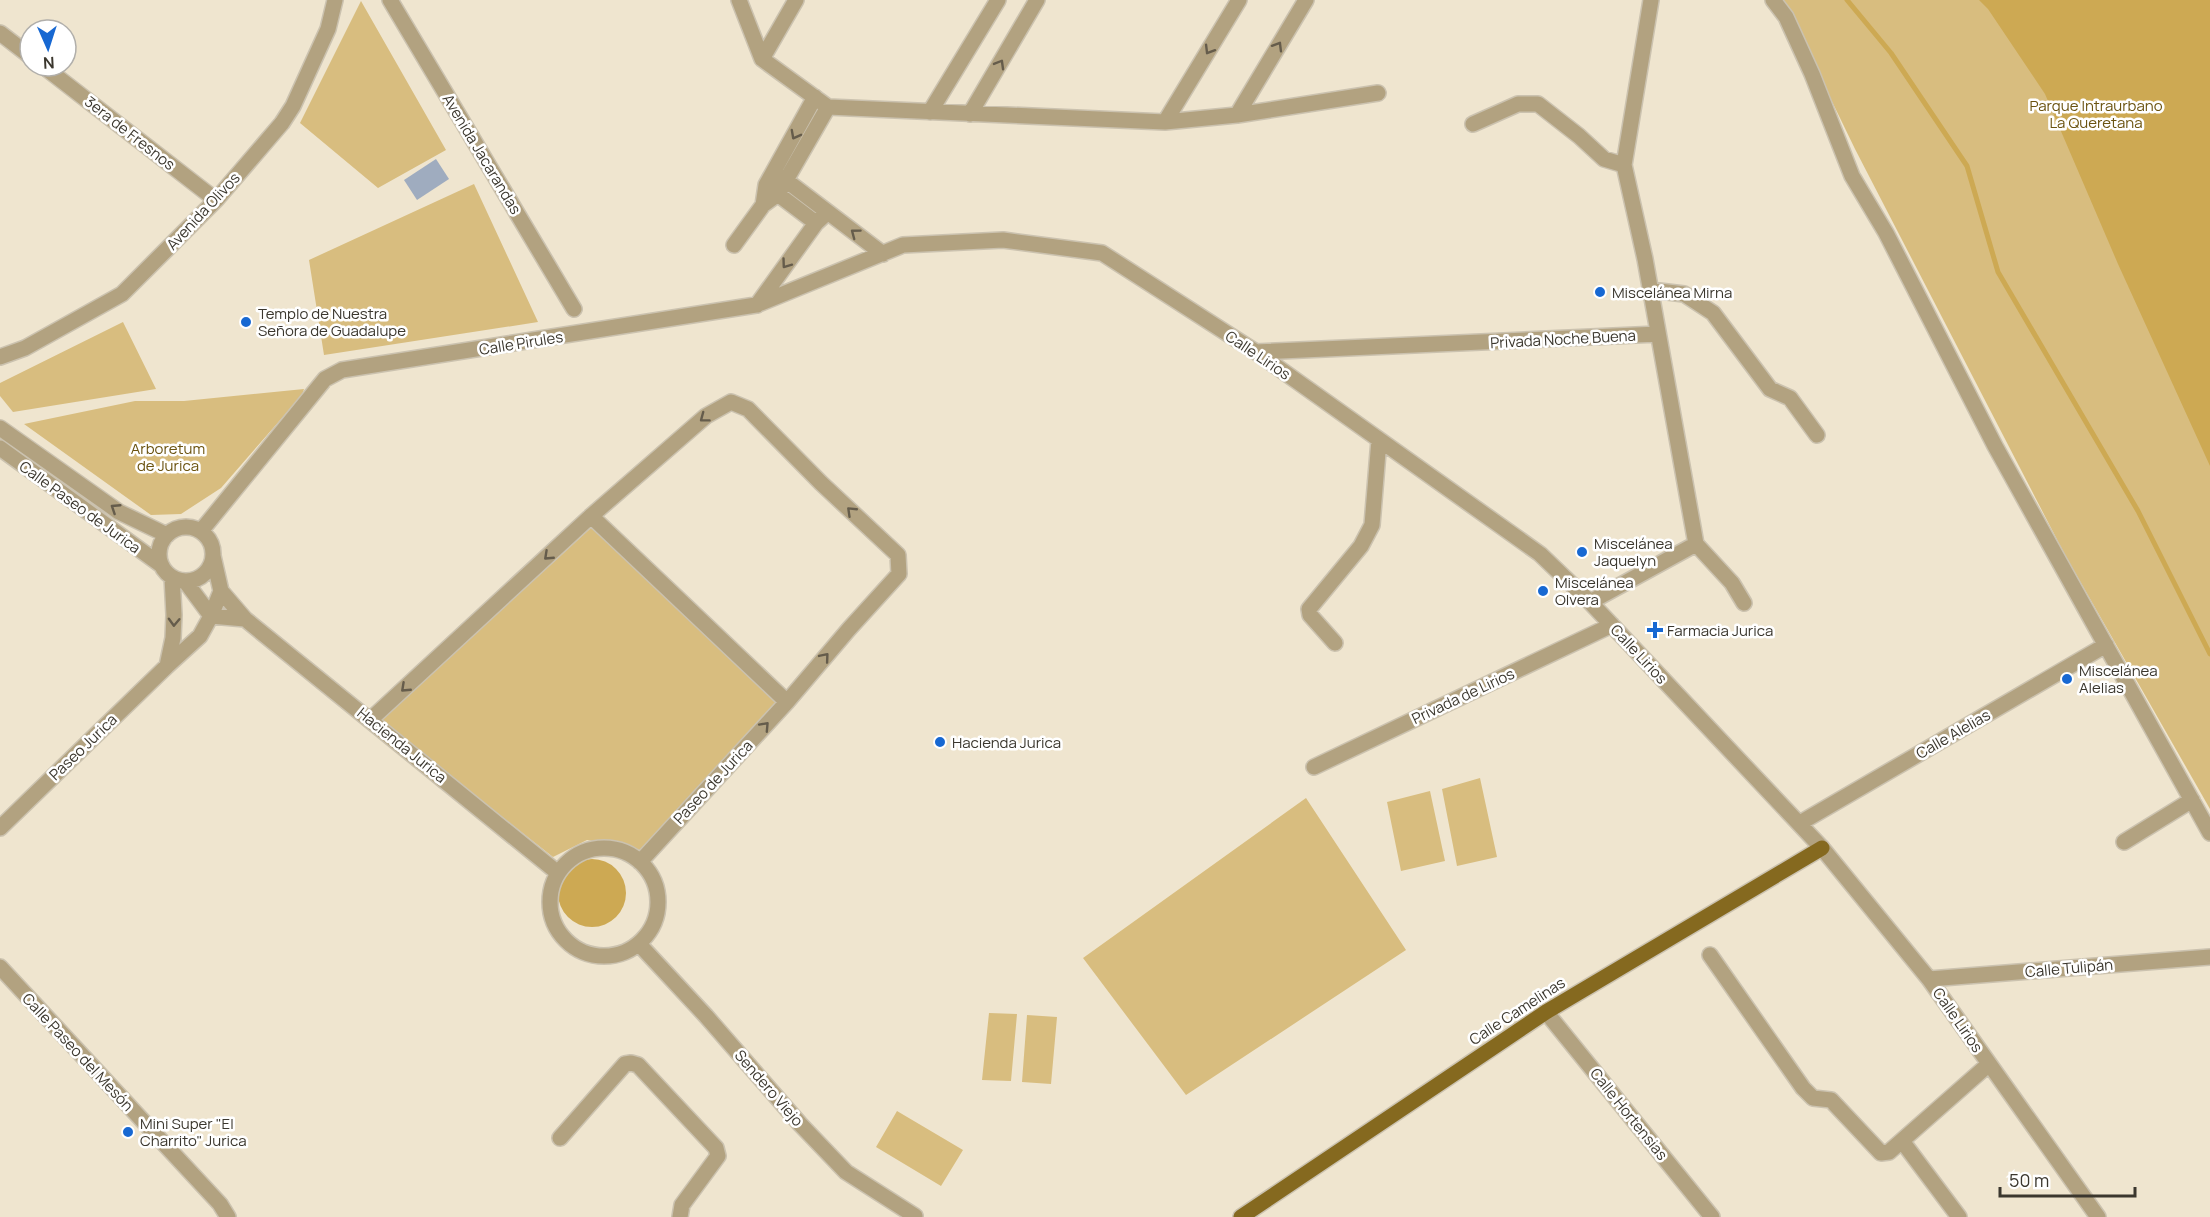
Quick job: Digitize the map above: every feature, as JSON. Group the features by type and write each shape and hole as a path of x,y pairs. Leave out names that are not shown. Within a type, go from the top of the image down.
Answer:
{"main road":[{"name":"Calle Camelinas","path":"1244,1216 1546,1012 1822,848"}],"street":[{"name":"Avenida Olivos","path":"0,357 25,348 122,294 216,200 282,123 293,106 328,29 335,0"},
{"name":"Avenida Jacarandas","path":"390,0 574,309"},
{"path":"739,0 762,59 828,107 1165,122 1238,115 1378,93"},
{"path":"762,59 796,0"},
{"path":"930,112 998,0"},
{"path":"970,114 1037,0"},
{"path":"1165,122 1239,0"},
{"path":"1238,115 1306,0"},
{"path":"1651,0 1624,165 1651,290 1696,544 1732,583 1744,603"},
{"path":"1773,0 1786,17 1812,74 1852,176 1886,233 1995,446 2210,833"},
{"path":"0,33 18,47"},
{"name":"3era de Fresnos","path":"58,78 216,200"},
{"path":"780,176 815,98"},
{"path":"1473,124 1518,104 1538,104 1604,159 1624,165"},
{"path":"734,245 828,107"},
{"path":"780,176 883,254"},
{"path":"772,189 816,224"},
{"path":"756,305 816,224 828,212"},
{"name":"Calle Lirios","path":"903,245 1003,240 1102,253 1256,352 1540,554 1590,602 1822,848 1929,979 2098,1217"},
{"name":"Calle Pirules","path":"201,531 325,379 342,370 756,305 903,245"},
{"path":"1651,290 1684,294 1713,313 1770,389 1790,398 1817,435"},
{"name":"Privada Noche Buena","path":"1256,352 1658,334"},
{"name":"Paseo de Jurica","path":"591,516 706,416 731,402 748,409 898,555 899,574 787,702 640,862"},
{"name":"Calle Paseo de Jurica","path":"0,428 119,512 167,535"},
{"path":"1335,643 1310,615 1309,609 1361,546 1372,525 1378,440"},
{"name":"Calle Paseo de Jurica","path":"0,448 161,565"},
{"path":"370,720 591,516 787,702"},
{"path":"221,591 208,538 201,531 189,527 177,529 167,535 159,549 161,565 178,579 211,616 245,619"},
{"path":"1590,602 1696,544"},
{"path":"178,579 198,578 208,570 213,556"},
{"path":"167,666 173,638 178,579"},
{"name":"Hacienda Jurica","path":"221,591 245,619 558,873"},
{"name":"Paseo Jurica","path":"0,828 200,636 221,591"},
{"name":"Privada de Lirios","path":"1314,767 1612,625"},
{"name":"Calle Alelias","path":"1800,823 2106,645"},
{"path":"2124,842 2192,800"},
{"path":"596,849 612,849 627,853 640,862 650,873 656,888 658,903 656,918 649,932 639,944 626,952 611,956 595,956 580,952 564,940 557,932 551,917 549,902 551,887 558,873 568,861 581,853 596,849"},
{"name":"Sendero Viejo","path":"639,944 846,1172 915,1216"},
{"path":"1710,955 1803,1088 1813,1098 1831,1100 1881,1153 1889,1152 1989,1064"},
{"name":"Calle Tulipán","path":"1929,979 2210,957"},
{"name":"Calle Paseo del Mesón","path":"0,968 220,1204 228,1217"},
{"name":"Calle Hortensias","path":"1546,1012 1712,1217"},
{"path":"560,1138 625,1064 638,1065 716,1148 718,1156 682,1205 680,1217"},
{"path":"1902,1141 1959,1217"}],"green space":[{"name":"Parque Intraurbano La Queretana","path":"1768,0 2210,0 2210,809 2065,555 1824,85"},
{"path":"361,1 446,150 378,188 300,123"},
{"path":"474,184 538,322 324,355 309,260"},
{"path":"123,322 156,389 13,412 0,396 0,383"},
{"name":"Arboretum de Jurica","path":"304,389 302,395 221,488 181,514 151,515 24,424 135,401 184,401"},
{"path":"592,527 776,702 640,850 587,840 553,857 380,721"},
{"path":"1480,778 1497,857 1457,866 1442,789"},
{"path":"1430,791 1445,861 1401,871 1387,802"},
{"path":"1306,798 1406,950 1186,1095 1083,958"},
{"path":"989,1013 1017,1014 1011,1081 982,1080"},
{"path":"1027,1015 1057,1017 1051,1084 1022,1082"},
{"path":"897,1111 963,1150 941,1186 876,1147"}],"shaded area":[{"path":"1979,0 2210,0 2210,466 2118,264 2045,94 1988,9"},
{"path":"592,859 605,862 616,869 623,880 626,893 623,906 616,917 605,924 592,927 579,924 568,917 561,906 558,893 561,880 568,869 579,862"}],"building":[{"path":"436,159 449,179 417,200 404,180"}],"waterway":[{"path":"1847,0 1891,53 1967,166 1998,272 2138,511 2210,654"}],"place":[{"name":"Miscelánea Mirna","path":"1600,292"},
{"name":"Templo de Nuestra Señora de Guadalupe","path":"246,322"},
{"name":"Miscelánea Jaquelyn","path":"1582,552"},
{"name":"Miscelánea Olvera","path":"1543,591"},
{"name":"Farmacia Jurica","path":"1655,630"},
{"name":"Miscelánea Alelias","path":"2067,679"},
{"name":"Hacienda Jurica","path":"940,742"},
{"name":"Mini Super \"El Charrito\" Jurica","path":"128,1132"}]}
